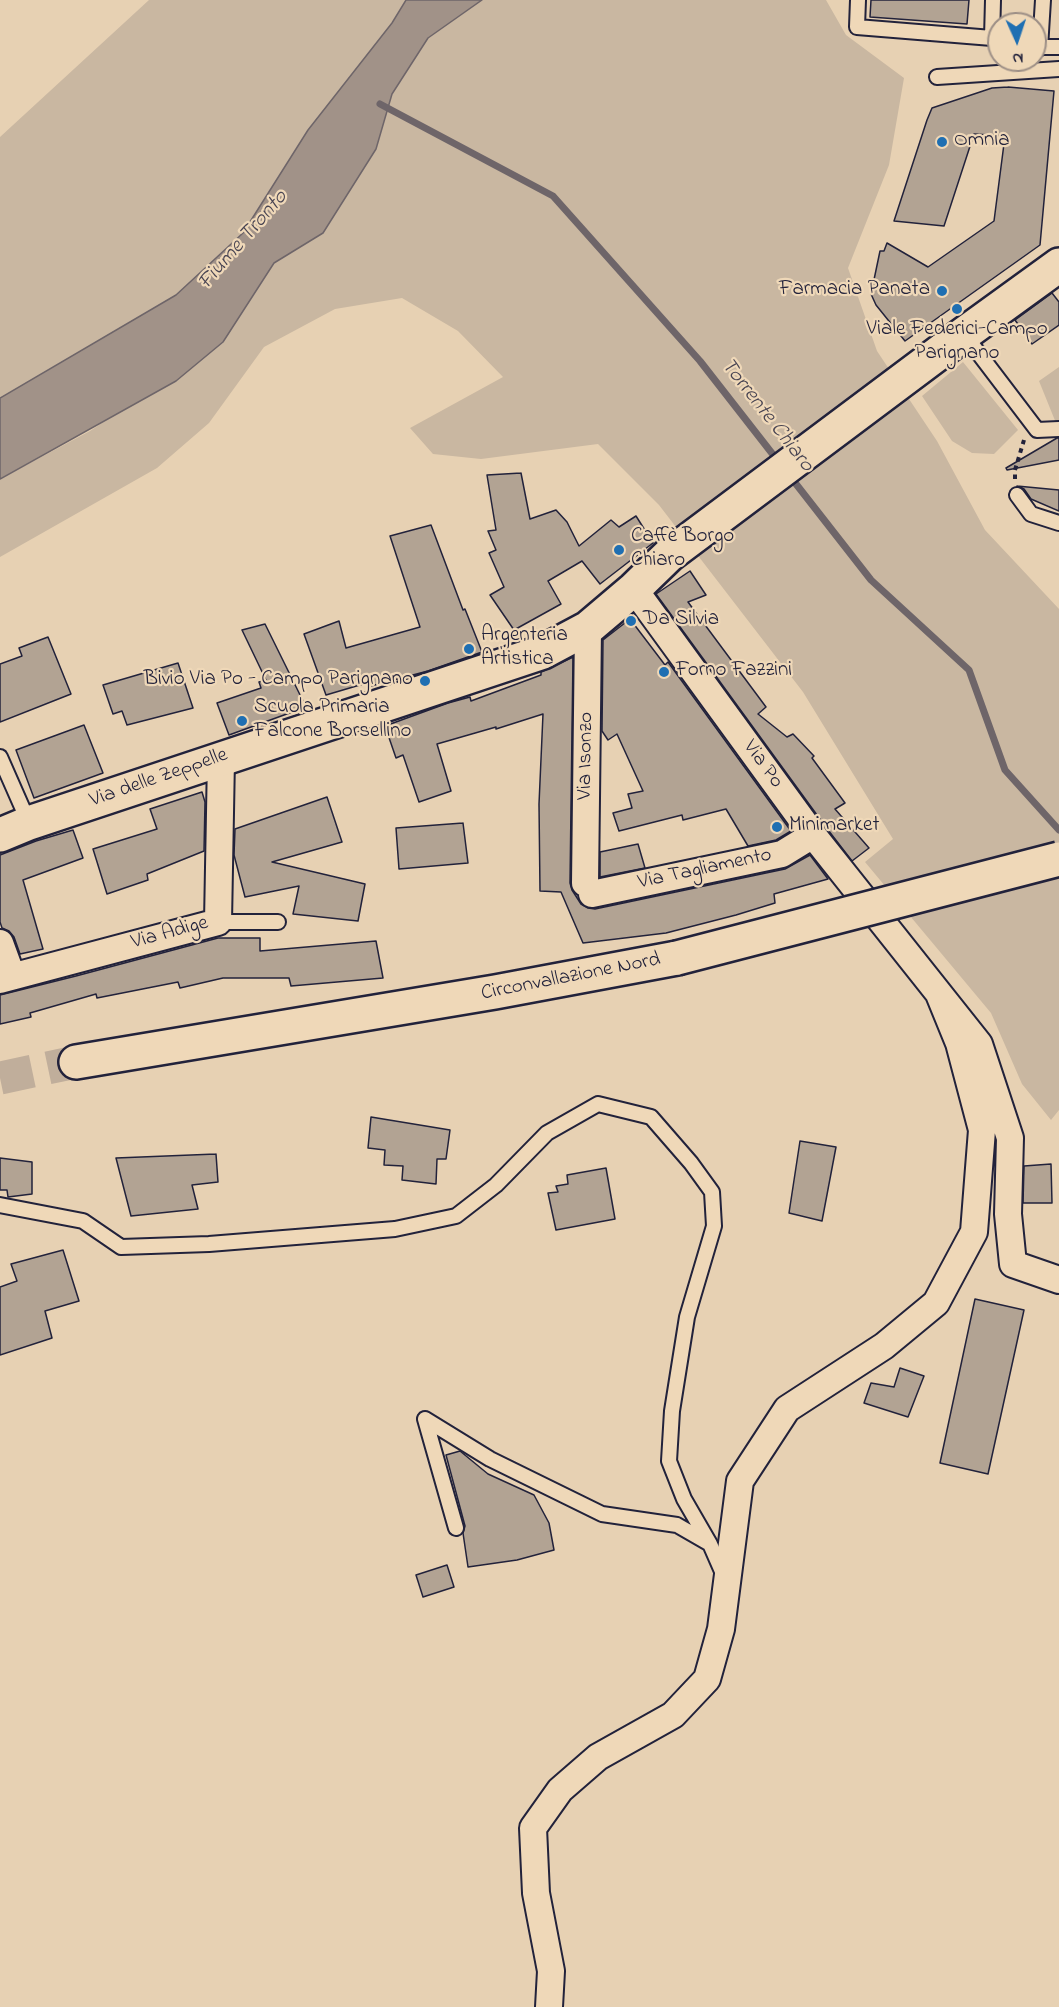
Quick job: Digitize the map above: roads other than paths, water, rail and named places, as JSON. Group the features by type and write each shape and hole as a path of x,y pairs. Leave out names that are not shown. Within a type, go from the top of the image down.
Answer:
{"street":[{"name":"Via delle Zeppelle","path":"14,829 543,652 588,628 634,589 669,555 1059,265"},
{"name":"Via Po","path":"634,589 813,835 939,994"},
{"name":"Via Isonzo","path":"588,628 589,889"},
{"name":"Via Adige","path":"6,978 218,922 221,758"},
{"name":"Via Tagliamento","path":"589,889 782,854 813,835"},
{"name":"Circonvallazione Nord","path":"76,1062 495,992 677,958 1059,859"},
{"path":"0,944 6,978"},
{"path":"939,994 979,1044 1010,1138 1008,1214 1013,1264"},
{"path":"549,2007 551,1971 536,1893 533,1828 560,1790 598,1757 673,1715 707,1679 721,1629 740,1481 787,1409 884,1346 936,1303 974,1232 982,1130 960,1042 939,994"},
{"path":"1013,1264 1048,1264 1059,1267"},
{"path":"1013,1264 1059,1280"}],"lane":[{"path":"858,0 857,27 987,38"},
{"path":"937,77 1059,69"},
{"path":"964,334 1037,430 1059,429"},
{"path":"1017,495 1031,514 1059,523"},
{"path":"0,757 14,829"},
{"path":"218,922 278,922"},
{"path":"0,1205 83,1221 121,1247 209,1244 395,1229 456,1216 495,1185 547,1134 598,1104 651,1117 691,1163 712,1192 714,1226 687,1317 672,1411 669,1461 684,1499 710,1544 726,1581"},
{"path":"456,1528 425,1419 490,1459 602,1514 677,1525 710,1544"}],"water":[{"name":"Fiume Tronto","path":"406,0 482,0 428,38 392,94 376,149 323,233 274,263 223,342 176,381 0,479 0,398 176,295 243,233 308,130 392,23"}],"waterway":[{"name":"Torrente Chiaro","path":"380,104 553,196 700,361 778,461"},
{"name":"Torrente Chiaro","path":"789,475 871,580 969,670 1005,770 1059,830"}],"tunnel":[{"path":"0,1078 76,1062"}],"place":[{"name":"Omnia","path":"942,142"},
{"name":"Farmacia Panata","path":"942,291"},
{"name":"Viale Federici-Campo Parignano","path":"957,309"},
{"name":"Caffè Borgo Chiaro","path":"619,550"},
{"name":"Da Silvia","path":"631,621"},
{"name":"Argenteria Artistica","path":"469,649"},
{"name":"Forno Fazzini","path":"664,672"},
{"name":"Bivio Via Po - Campo Parignano","path":"425,681"},
{"name":"Scuola Primaria Falcone Borsellino","path":"242,721"},
{"name":"Minimarket","path":"777,827"}]}
